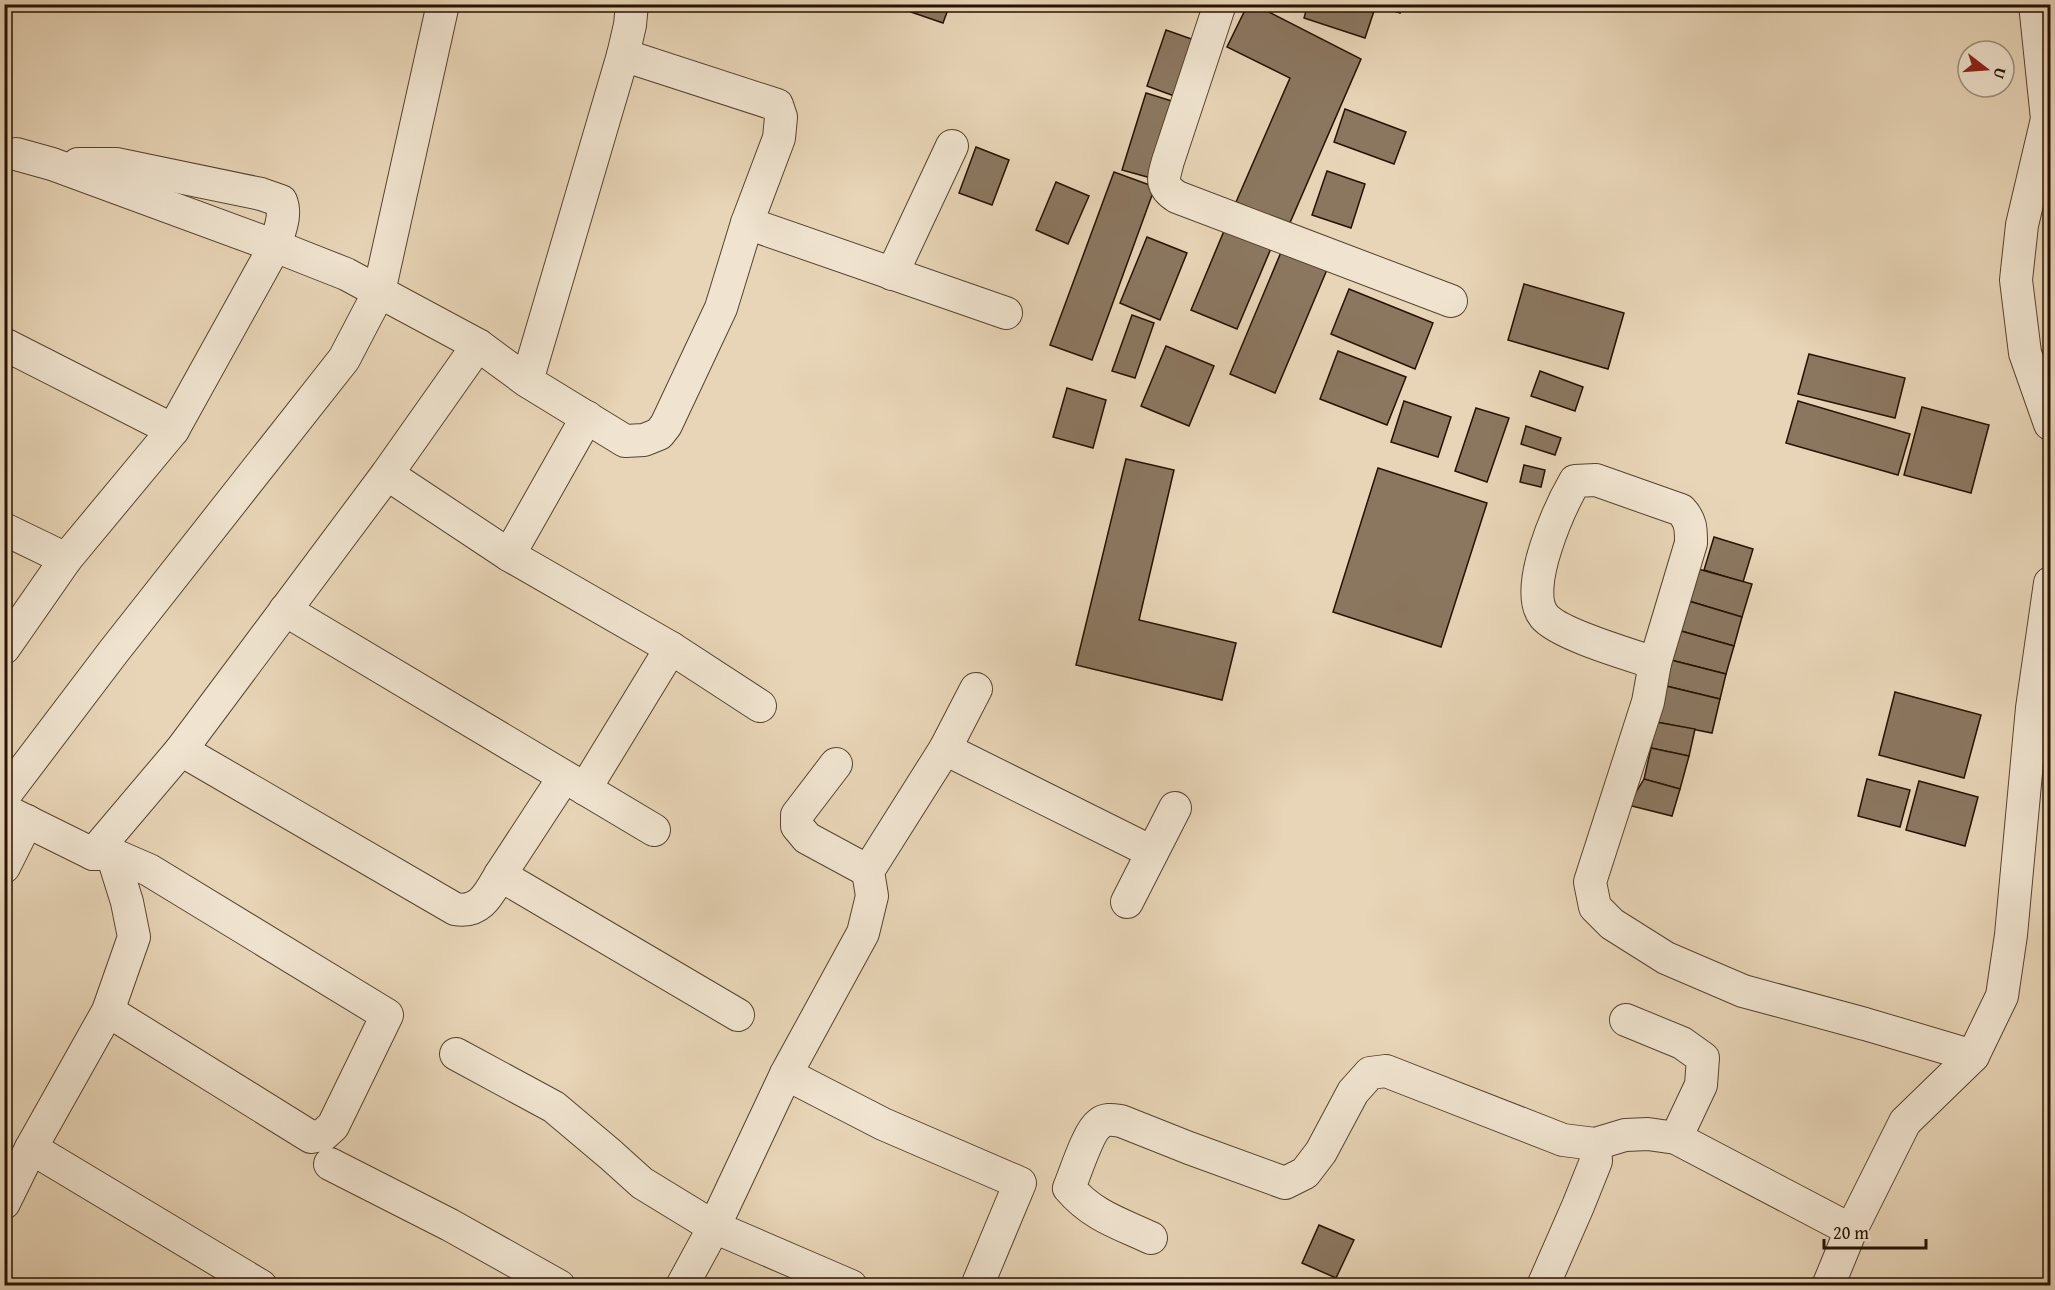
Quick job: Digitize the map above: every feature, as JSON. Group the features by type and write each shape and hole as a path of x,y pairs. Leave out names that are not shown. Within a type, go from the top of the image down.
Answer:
{"street":[{"path":"4,796 114,651 344,358 379,292 443,4"},
{"path":"527,381 623,55 632,4"},
{"path":"1220,4 1168,161 1164,186 1167,191 1177,198 1451,301"},
{"path":"2036,4 2047,119 2022,225 2016,280 2025,352 2050,424"},
{"path":"16,154 52,164 346,274 478,345 527,381 625,441 644,440 659,434 666,425 721,308 747,223 779,138 781,117 777,105 623,55"},
{"path":"892,274 952,146"},
{"path":"4,648 66,559 173,430 274,246 284,208 278,199 116,164 52,164"},
{"path":"747,223 1006,313"},
{"path":"4,344 173,430"},
{"path":"102,854 387,474 478,345"},
{"path":"509,555 587,417"},
{"path":"387,474 509,555 671,648 760,706"},
{"path":"1655,663 1559,627 1544,616 1538,604 1537,588 1540,565 1562,504 1575,481 1596,480 1681,510 1691,526 1691,543 1655,663 1648,702 1590,882 1595,907 1612,924 1666,958 1743,992 1865,1024 1973,1056"},
{"path":"4,528 66,559"},
{"path":"1828,1286 1851,1230 1905,1122 1973,1056 2002,996 2011,935 2032,708 2050,583"},
{"path":"285,610 654,830"},
{"path":"181,750 455,909 467,912 480,905 500,875 574,783 671,648"},
{"path":"682,1286 714,1227 786,1074 863,933 872,896 868,872 945,749 976,689"},
{"path":"945,749 1152,852"},
{"path":"836,764 797,815 797,826 807,838 868,872"},
{"path":"1127,902 1174,808"},
{"path":"4,867 16,816 102,854 149,870 387,1015 333,1126 316,1138 108,1011"},
{"path":"4,1203 18,1165 108,1011 134,937 127,902 102,854"},
{"path":"500,875 738,1015"},
{"path":"1626,1020 1682,1043 1702,1058 1701,1085 1676,1138"},
{"path":"456,1053 554,1107 642,1183 714,1227 851,1286"},
{"path":"1151,1238 1094,1211 1080,1201 1069,1188 1091,1135 1099,1123 1109,1119 1121,1121 1286,1182 1305,1173 1321,1152 1353,1092 1370,1073 1386,1071 1563,1140 1595,1144 1625,1135 1648,1134 1676,1138 1851,1230"},
{"path":"786,1074 883,1124 1020,1183 977,1286"},
{"path":"1543,1286 1596,1161 1595,1144"},
{"path":"330,1164 450,1225 559,1286"},
{"path":"18,1165 261,1286"}],"building":[{"path":"914,4 950,4 943,23 911,12"},
{"path":"1248,4 1253,4 1361,59 1289,225 1236,202 1290,78 1227,47"},
{"path":"1308,4 1402,4 1400,13 1376,5 1365,38 1304,18"},
{"path":"1166,30 1197,41 1177,97 1147,86"},
{"path":"1146,93 1175,102 1151,178 1122,170"},
{"path":"1345,109 1406,132 1394,164 1334,142"},
{"path":"976,147 1009,160 992,205 959,193"},
{"path":"1327,171 1365,184 1351,228 1312,215"},
{"path":"1114,172 1155,187 1092,360 1050,345"},
{"path":"1056,182 1089,196 1068,244 1036,230"},
{"path":"1229,219 1275,239 1237,329 1191,310"},
{"path":"1147,237 1187,253 1160,320 1120,303"},
{"path":"1284,245 1329,265 1275,393 1230,374"},
{"path":"1524,284 1624,313 1608,369 1508,340"},
{"path":"1349,289 1433,323 1415,369 1331,334"},
{"path":"1132,315 1154,323 1135,378 1112,371"},
{"path":"1166,346 1214,366 1189,426 1141,406"},
{"path":"1338,351 1406,377 1387,425 1320,399"},
{"path":"1809,354 1905,378 1895,418 1798,394"},
{"path":"1540,371 1583,387 1575,411 1531,396"},
{"path":"1067,388 1106,400 1093,448 1053,437"},
{"path":"1404,401 1451,417 1438,457 1391,442"},
{"path":"1798,401 1910,434 1898,475 1786,443"},
{"path":"1922,407 1989,425 1971,493 1904,475"},
{"path":"1476,408 1509,418 1487,482 1455,471"},
{"path":"1526,426 1561,438 1555,455 1521,444"},
{"path":"1126,459 1174,470 1139,620 1236,643 1222,700 1076,665"},
{"path":"1524,465 1545,470 1541,487 1520,482"},
{"path":"1378,468 1487,503 1441,647 1333,612"},
{"path":"1714,537 1753,549 1743,582 1704,570"},
{"path":"1691,567 1752,584 1742,617 1682,599"},
{"path":"1682,599 1742,617 1734,646 1674,629"},
{"path":"1674,629 1734,646 1726,674 1667,659"},
{"path":"1667,659 1726,674 1720,699 1662,685"},
{"path":"1662,685 1720,699 1712,733 1656,722"},
{"path":"1895,692 1981,715 1964,778 1879,755"},
{"path":"1656,722 1695,729 1689,756 1651,748"},
{"path":"1651,748 1689,756 1680,789 1644,779"},
{"path":"1644,779 1680,789 1672,816 1628,805"},
{"path":"1867,779 1910,790 1900,827 1858,816"},
{"path":"1919,781 1978,797 1965,846 1906,830"},
{"path":"1319,1225 1354,1240 1336,1278 1302,1263"}]}
